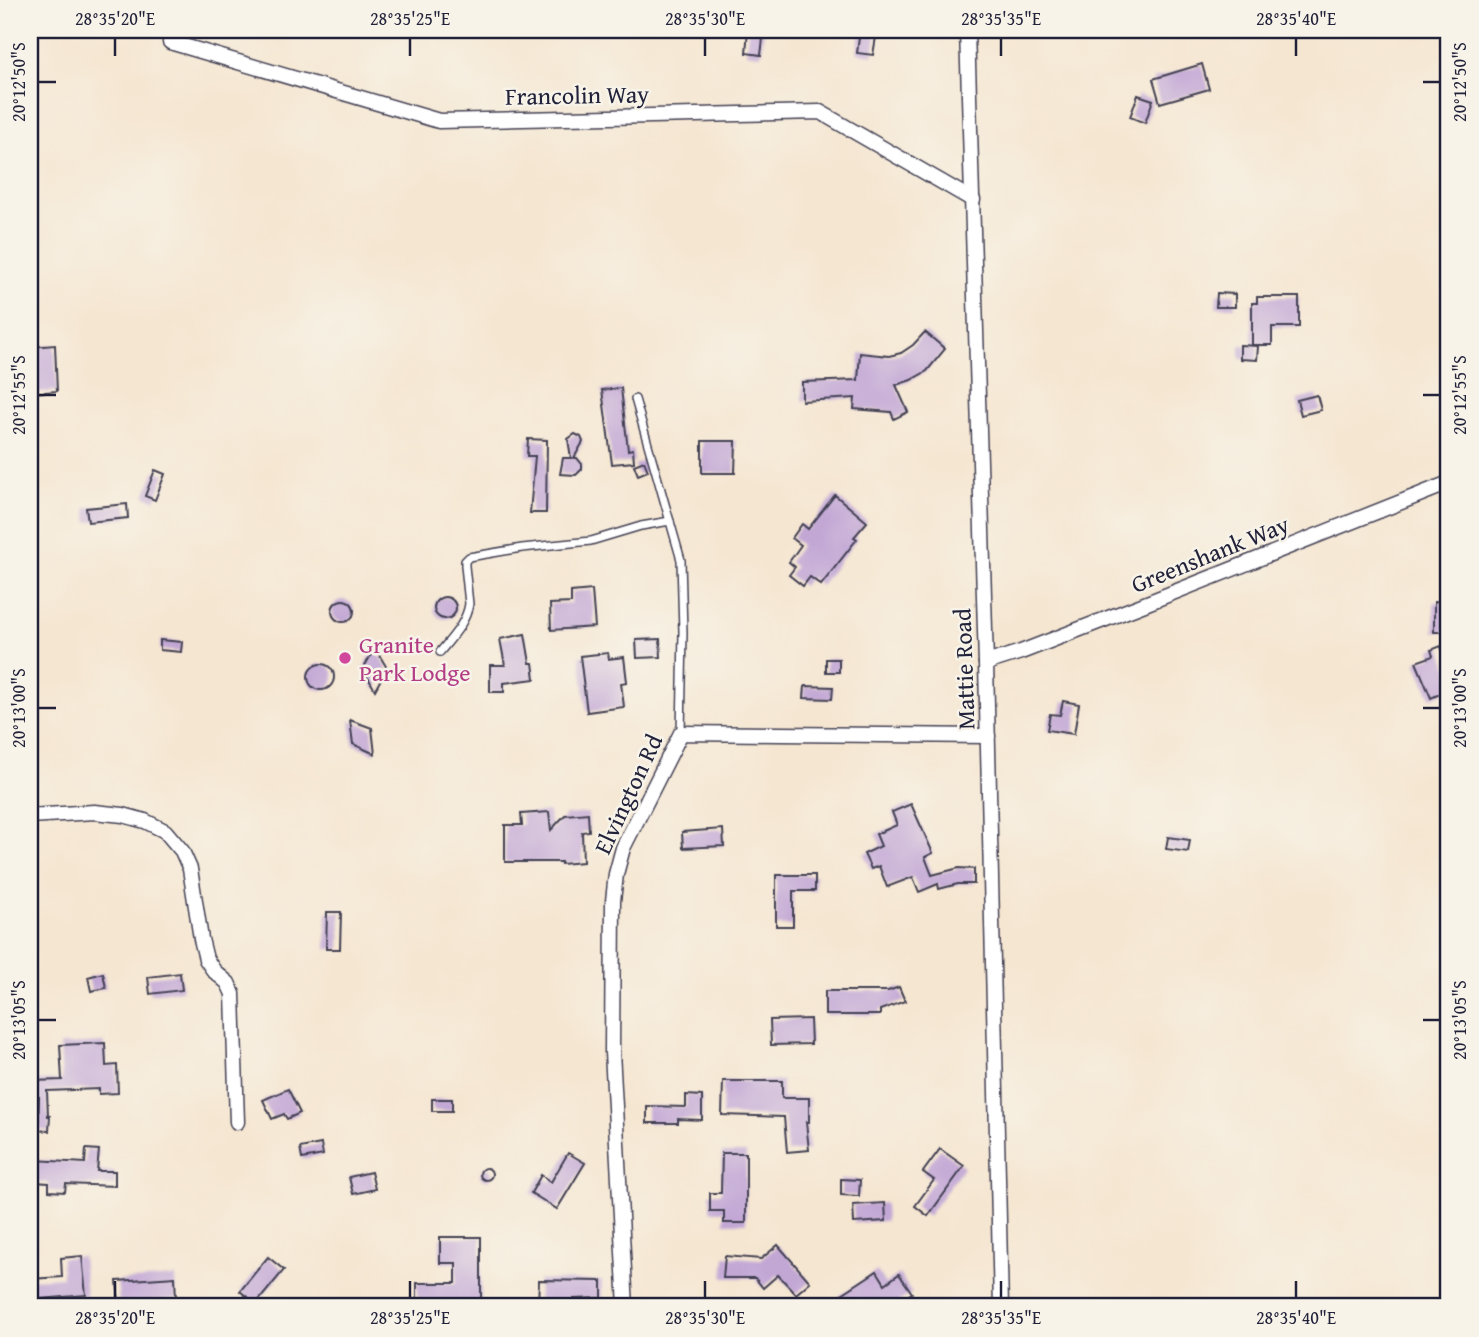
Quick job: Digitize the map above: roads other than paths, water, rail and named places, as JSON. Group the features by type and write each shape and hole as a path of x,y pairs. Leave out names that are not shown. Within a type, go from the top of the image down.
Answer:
{"street":[{"name":"Mattie Road","path":"967,30 988,736 1001,1307"},
{"name":"Francolin Way","path":"170,42 439,121 820,112 973,200"},
{"name":"Greenshank Way","path":"986,663 1130,610 1449,483"},
{"name":"Elvington Rd","path":"626,1307 612,1052 613,901 623,848 681,733 988,736"},
{"path":"30,816 94,812 123,815 145,821 165,831 181,851 190,869 205,959 214,971 229,983 233,994 237,1122"}],"lane":[{"path":"635,399 681,560 681,733"},
{"path":"440,652 468,610 465,561 469,557 591,541 641,526 670,521"}],"place":[{"name":"Granite Park Lodge","path":"345,658"}]}
